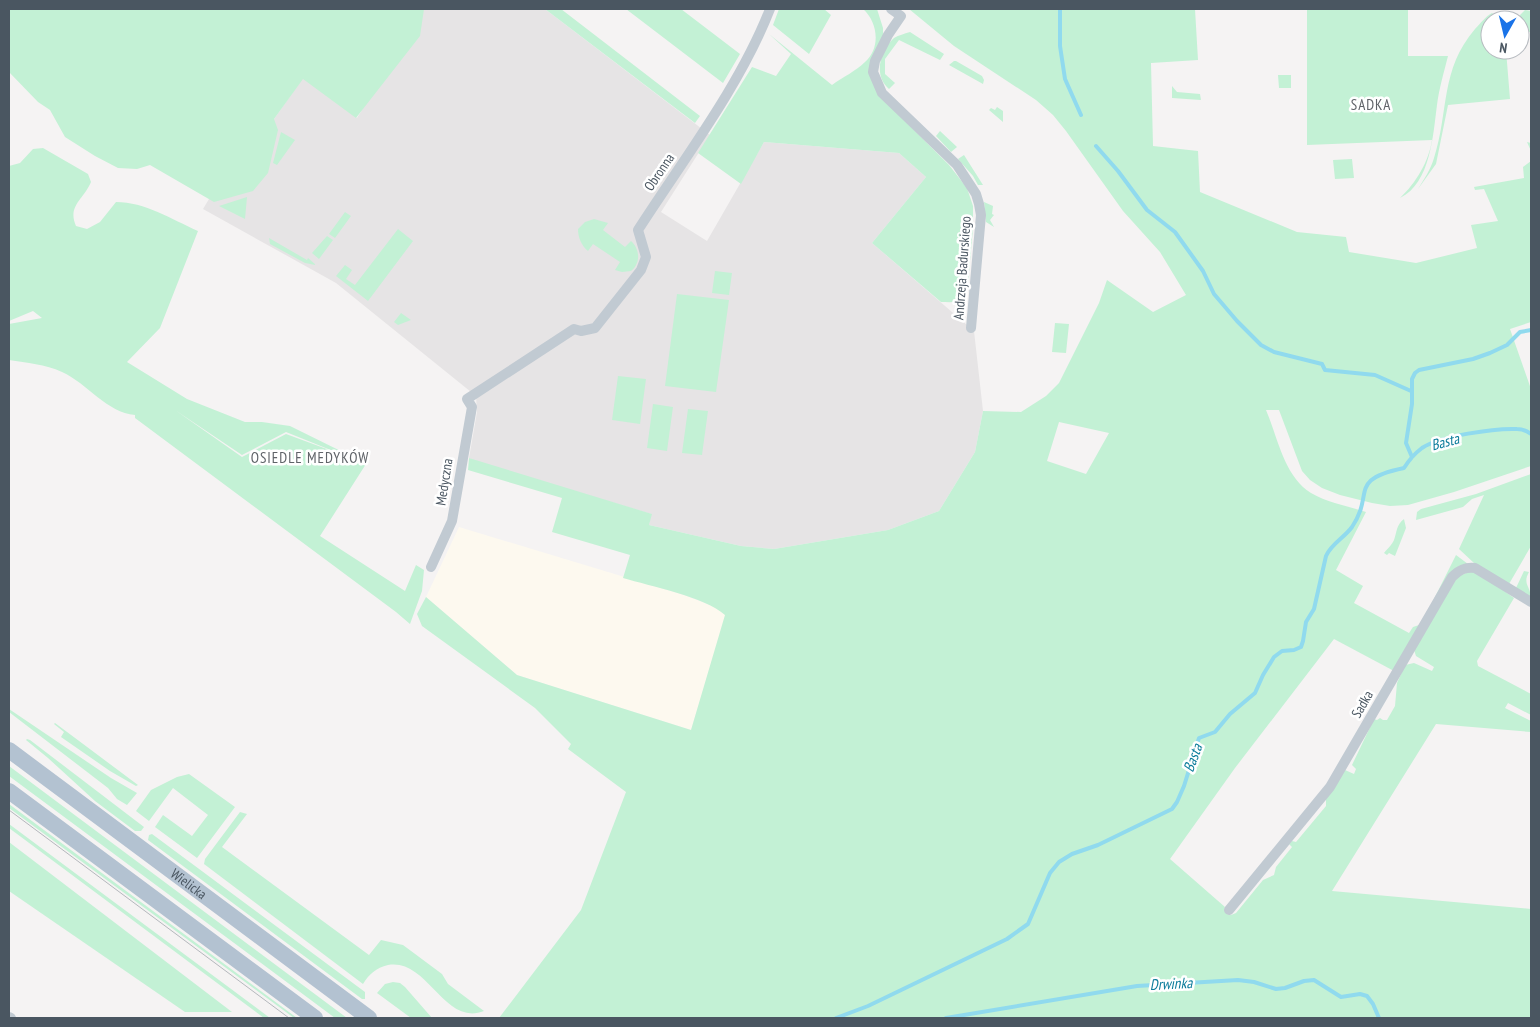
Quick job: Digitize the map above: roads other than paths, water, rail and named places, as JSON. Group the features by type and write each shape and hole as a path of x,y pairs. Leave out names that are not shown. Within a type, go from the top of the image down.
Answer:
{"main road":[{"name":"Wielicka","path":"9,750 369,1018"},
{"path":"9,791 315,1018"}],"street":[{"name":"Obronna","path":"467,399 574,329 581,331 595,328 641,270 646,257 638,230 692,149 739,73 759,36 770,9"},
{"name":"Andrzeja Badurskiego","path":"891,9 901,16 888,35 875,61 873,72 882,93 957,165 976,194 981,215 971,328"},
{"name":"Medyczna","path":"431,567 452,521 472,407 467,399"},
{"name":"Sadka","path":"1229,910 1330,787 1456,572 1475,568 1531,602"}],"waterway":[{"path":"1060,9 1060,46 1065,79 1081,115"},
{"path":"1096,146 1118,171 1147,210 1175,232 1203,271 1214,294 1261,345 1274,352 1322,364 1325,370 1375,375 1411,391"},
{"path":"1412,457 1406,443 1412,404 1412,379 1415,373 1419,370 1473,359 1490,353 1507,345 1520,332 1531,330"},
{"name":"Basta","path":"836,1018 868,1006 1007,939 1028,924 1050,873 1059,862 1072,854 1098,845 1172,809 1184,786 1199,738 1215,732 1230,714 1255,693 1274,657 1282,651 1301,647 1306,622 1314,609 1326,556 1331,548 1352,527 1362,505 1365,489 1369,483 1386,473 1404,468 1422,448 1454,436 1507,429 1521,429 1531,434"},
{"name":"Drwinka","path":"946,1018 1137,986 1238,980 1254,982 1276,989 1314,980 1341,997 1360,994 1367,996 1379,1018"}],"tram line":[{"path":"9,810 289,1018"}],"district":[{"name":"SADKA","path":"1371,105"},
{"name":"OSIEDLE MEDYKÓW","path":"310,458"}]}
